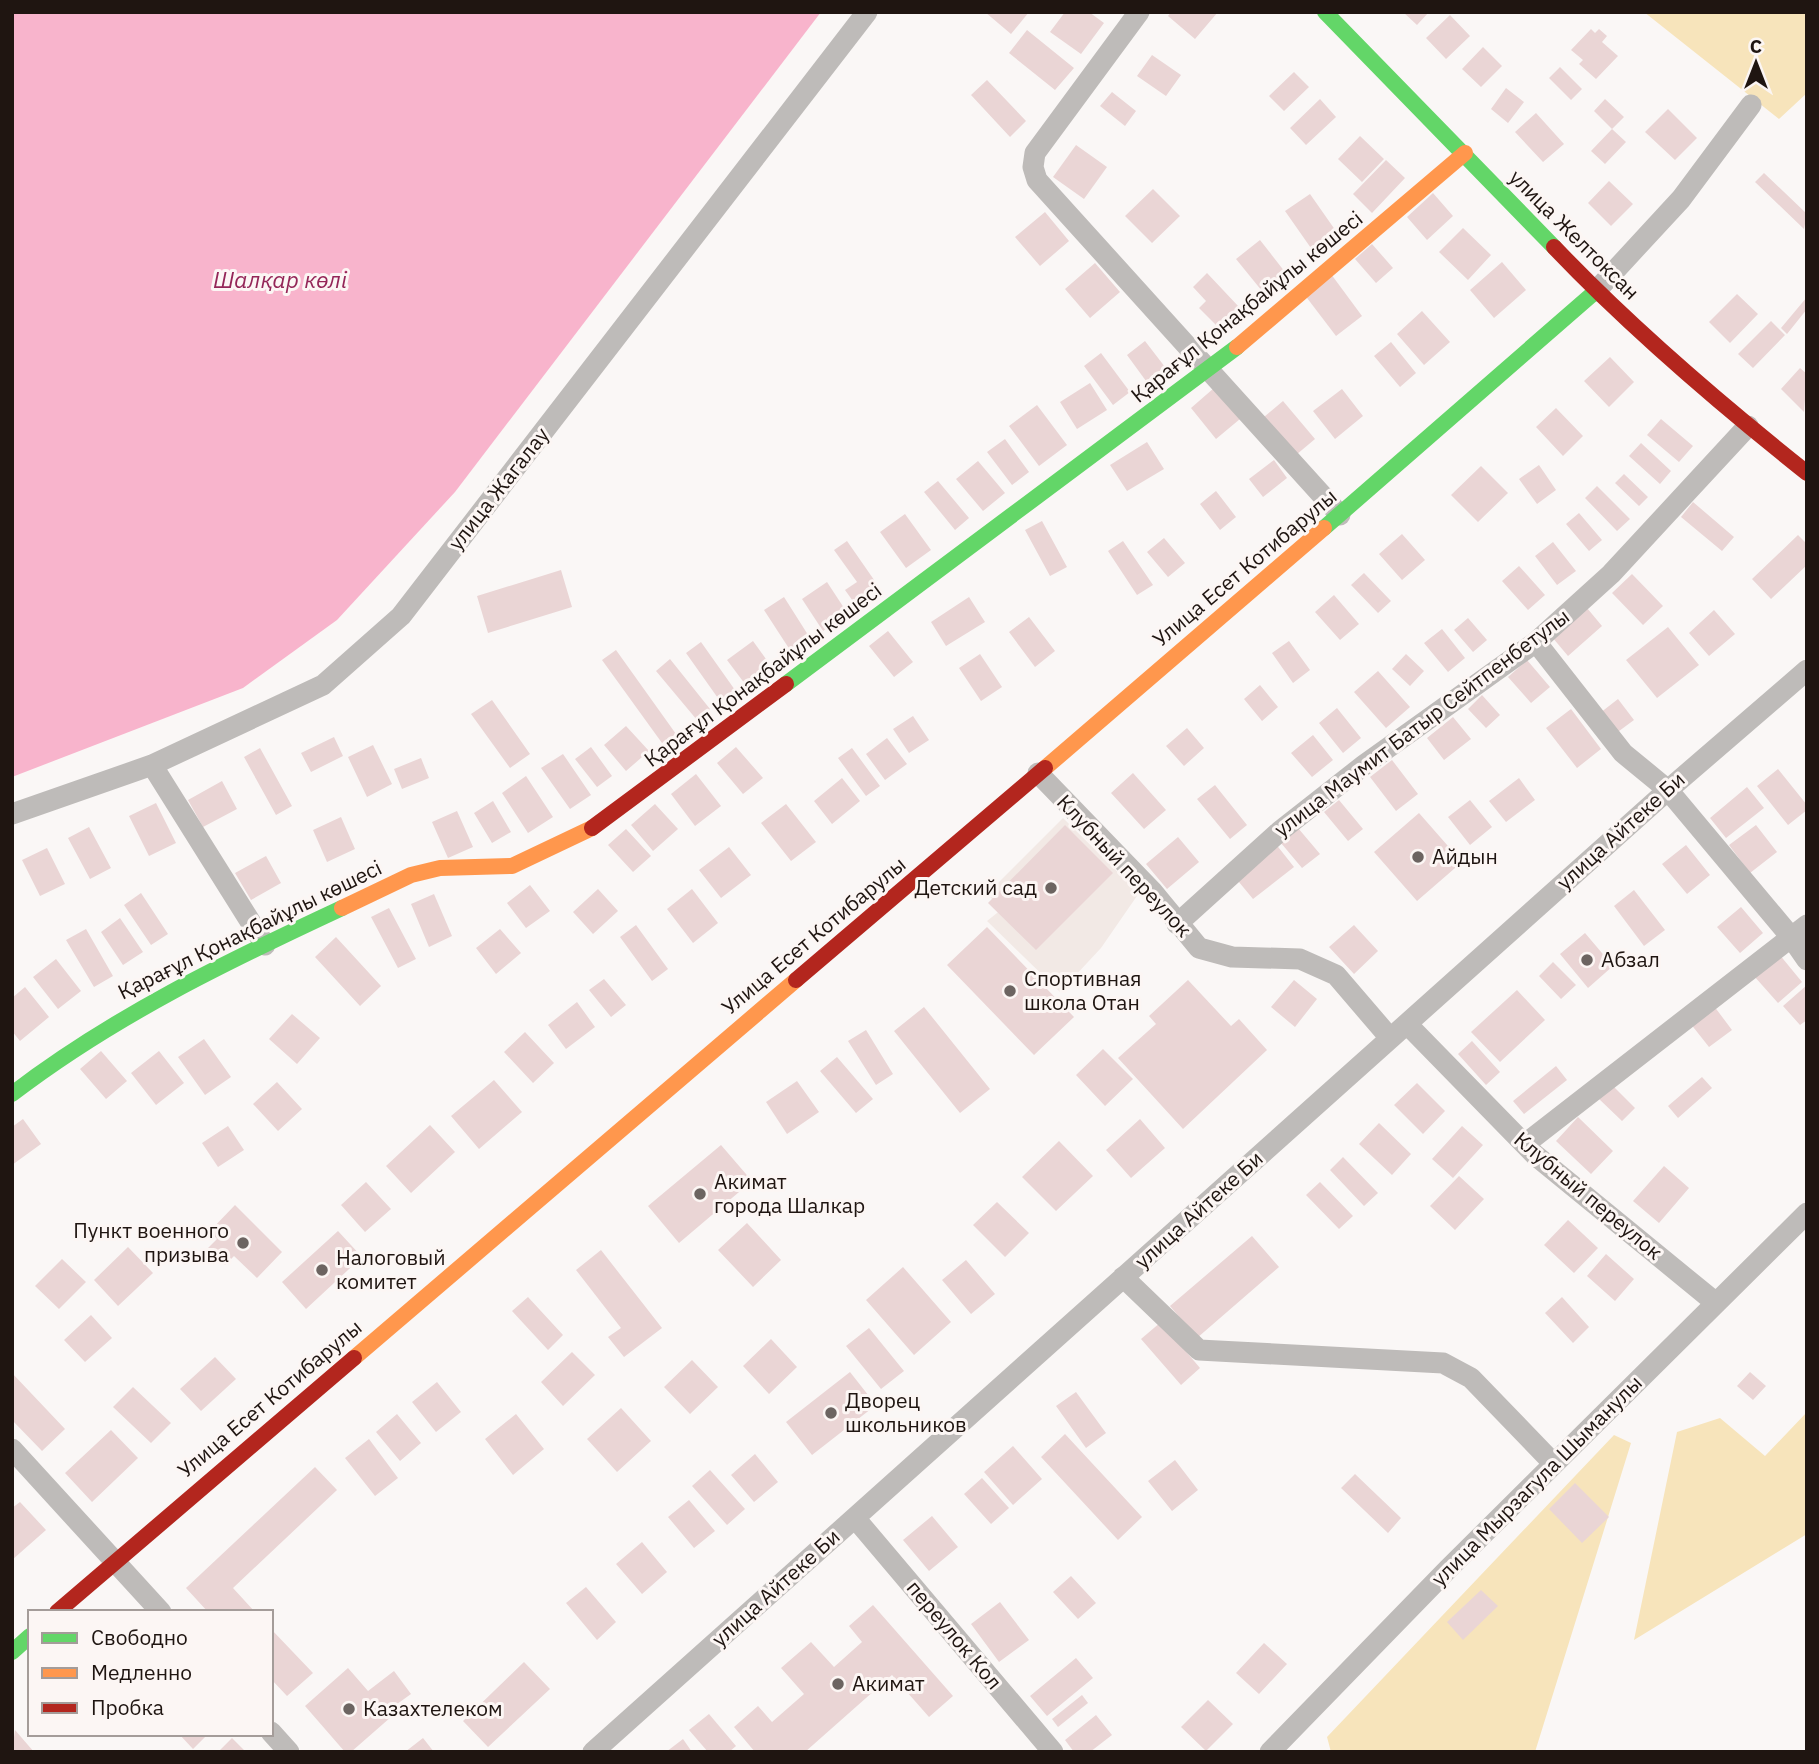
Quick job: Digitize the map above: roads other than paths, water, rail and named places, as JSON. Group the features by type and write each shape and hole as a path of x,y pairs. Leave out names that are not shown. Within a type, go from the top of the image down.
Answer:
{"main road":[{"name":"улица Желтоксан","path":"1325,12 1597,291 1748,426 1807,472"},
{"name":"Қарағұл Қонақбайұлы көшесі","path":"12,1094 58,1056 146,1001 423,870 512,866 583,835 1211,369 1465,153"},
{"name":"Улица Есет Котибарулы","path":"59,1610 114,1560 1340,515 1597,291"},
{"path":"12,1652 28,1638"}],"street":[{"name":"улица Жагалау","path":"12,814 152,765 323,685 401,616 867,12"},
{"path":"1139,12 1035,153 1033,167 1037,180 1211,369 1340,515"},
{"path":"1597,291 1681,199 1751,106"},
{"name":"улица Маумит Батыр Сейтпенбетулы","path":"1177,924 1280,831 1364,765 1536,642 1611,574 1748,426"},
{"path":"1536,642 1623,753 1668,789 1799,931 1807,960"},
{"name":"улица Айтеке Би","path":"593,1752 1668,789 1807,670"},
{"path":"152,765 265,946"},
{"name":"Клубный переулок","path":"1038,773 1152,891 1199,948 1232,957 1300,958 1336,975 1390,1038"},
{"path":"1525,1144 1799,931"},
{"name":"Клубный переулок","path":"1407,1024 1525,1144 1716,1303"},
{"name":"улица Мырзагула Шыманулы","path":"1270,1752 1553,1464 1807,1213"},
{"path":"1124,1277 1199,1350 1376,1362 1443,1363 1471,1378 1553,1464"},
{"path":"12,1449 159,1610"},
{"name":"переулок Кол","path":"855,1518 1053,1752"},
{"path":"273,1734 289,1752"}],"water":[{"name":"Шалқар көлі","path":"12,12 821,12 455,492 337,620 243,688 12,777"}],"place":[{"name":"Айдын","path":"1418,857"},
{"name":"Детский сад","path":"1051,888"},
{"name":"Абзал","path":"1587,960"},
{"name":"Спортивная школа Отан","path":"1010,991"},
{"name":"Акимат города Шалкар","path":"700,1194"},
{"name":"Пункт военного призыва","path":"243,1243"},
{"name":"Налоговый комитет","path":"322,1270"},
{"name":"Дворец школьников","path":"831,1413"},
{"name":"Акимат","path":"838,1684"},
{"name":"Казахтелеком","path":"349,1709"}]}
